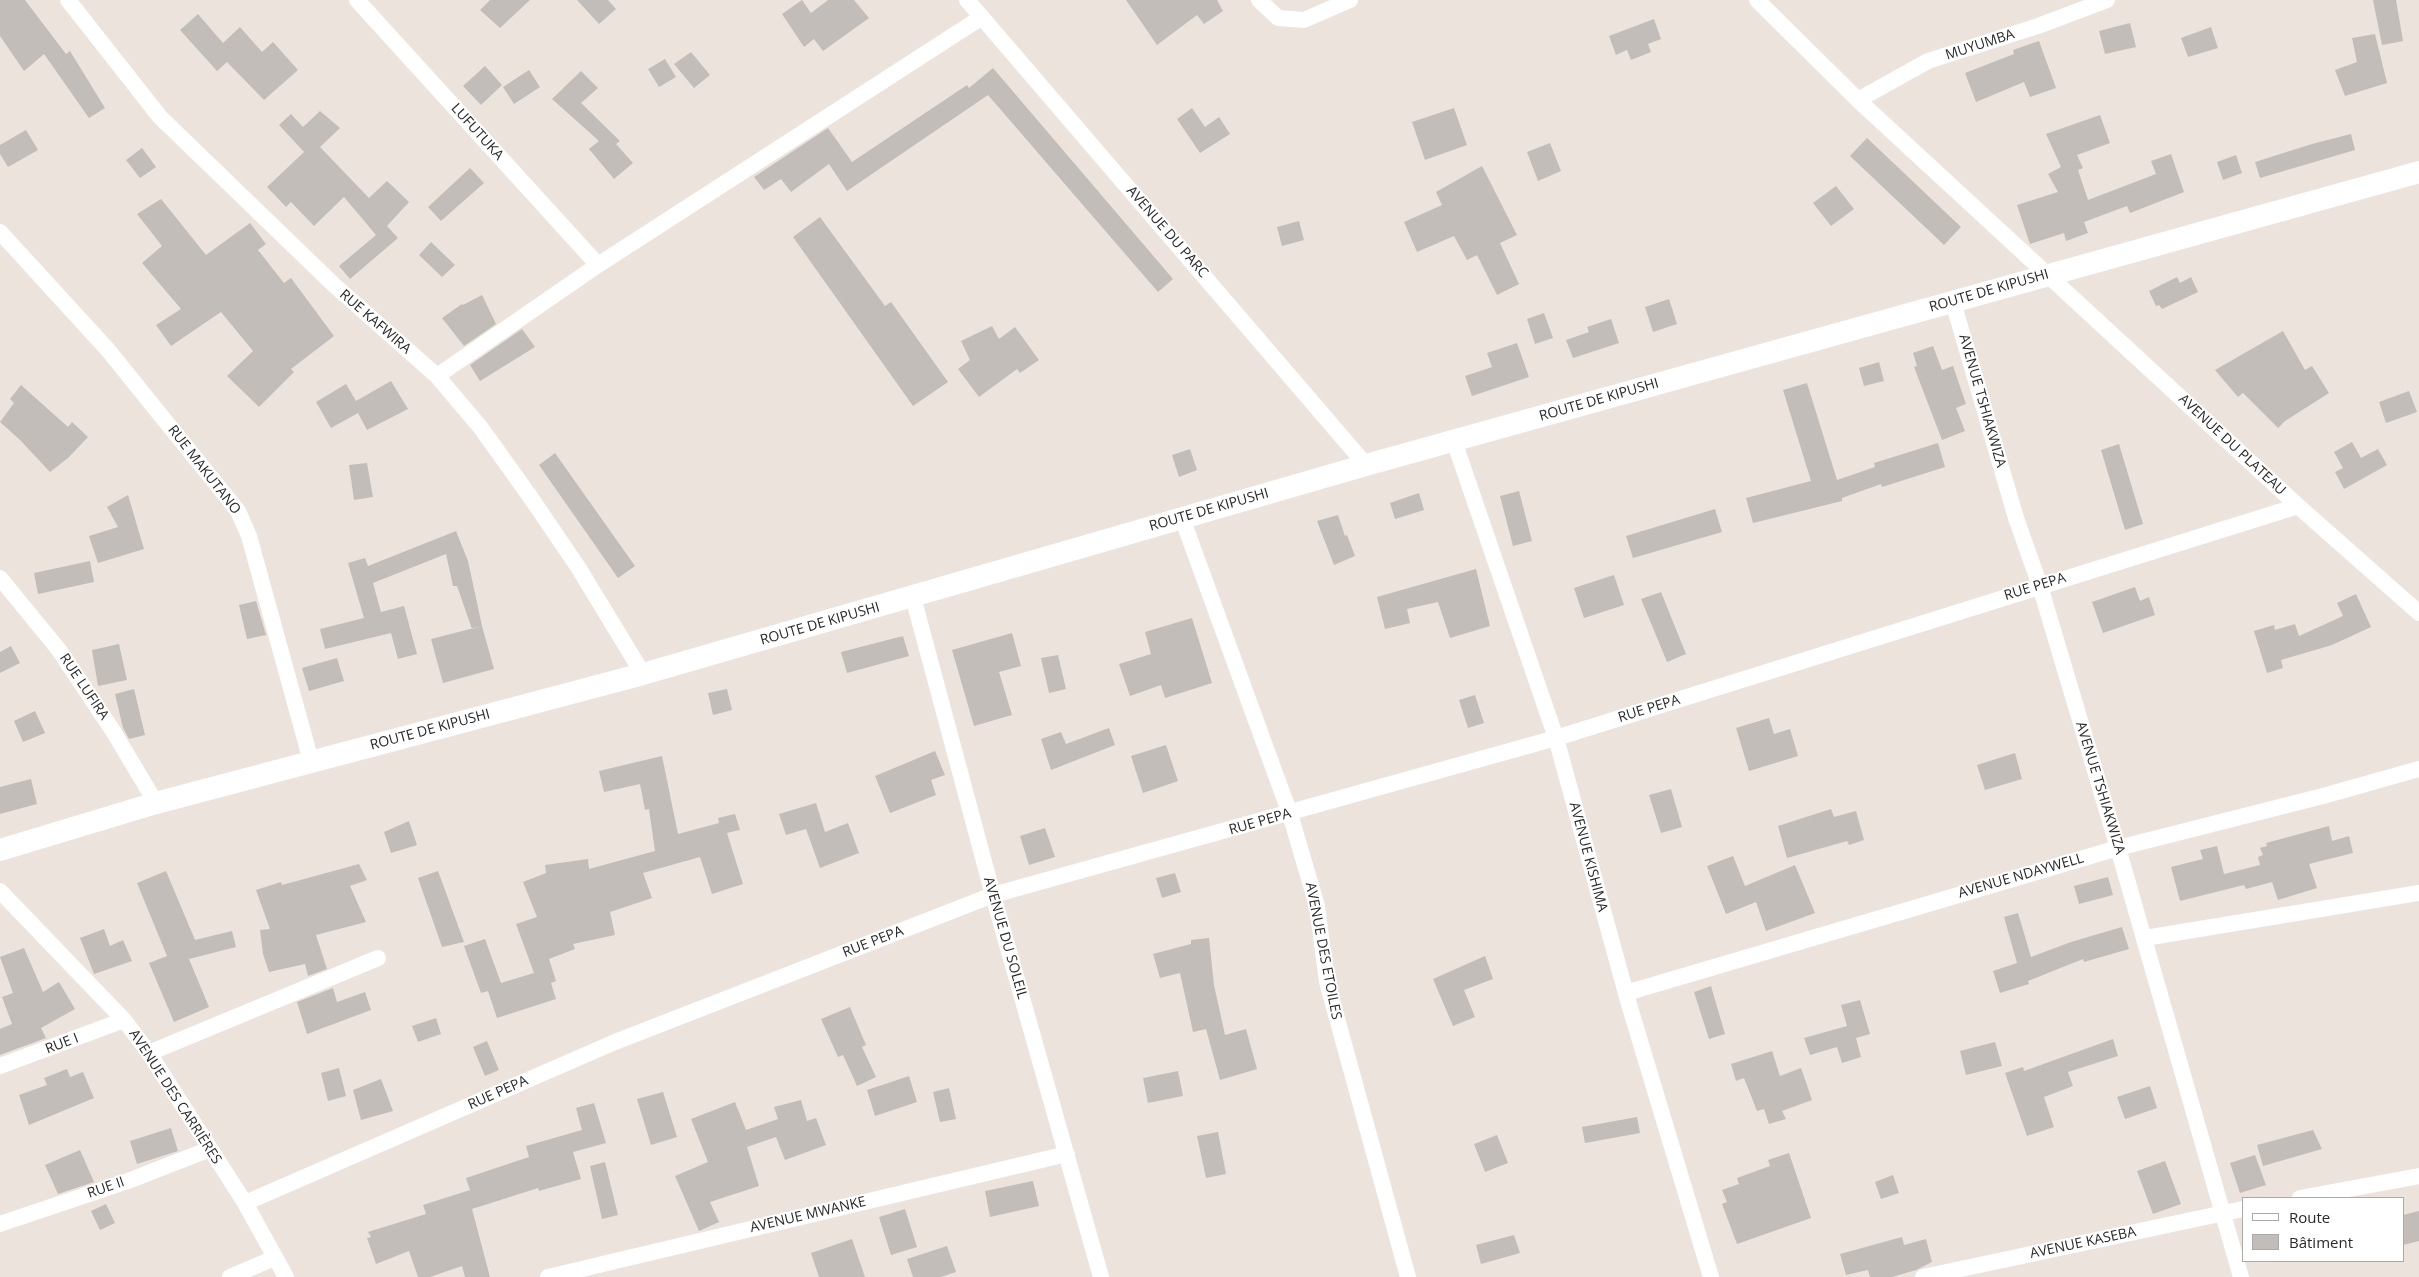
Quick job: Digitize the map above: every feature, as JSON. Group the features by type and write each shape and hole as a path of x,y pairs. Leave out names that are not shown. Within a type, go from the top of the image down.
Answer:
{"main road":[{"name":"ROUTE DE KIPUSHI","path":"0,850 156,803 643,674 1454,441 2419,172"}],"street":[{"name":"RUE KAFWIRA","path":"68,0 166,124 334,285 437,376 481,428 531,498 578,567 643,674"},
{"name":"LUFUTUKA","path":"357,0 598,264"},
{"name":"AVENUE DU PARC","path":"967,0 1366,466"},
{"path":"1259,0 1278,18 1304,20 1350,0"},
{"name":"AVENUE DU PLATEAU","path":"1757,0 1858,100 2298,506 2419,613"},
{"name":"MUYUMBA","path":"1858,100 1928,61 2038,26 2107,0"},
{"path":"437,376 598,264 982,17"},
{"name":"RUE MAKUTANO","path":"0,232 108,350 238,510 249,536 311,761"},
{"name":"AVENUE TSHIAKWIZA","path":"1954,302 2016,518 2040,586 2145,938 2241,1277"},
{"name":"AVENUE KISHIMA","path":"1454,441 1556,738 1626,992 1711,1277"},
{"name":"RUE PEPA","path":"245,1203 615,1042 993,895 1290,814 1556,738 2298,506"},
{"name":"AVENUE DES ETOILES","path":"1182,518 1290,814 1317,906 1327,982 1340,1034 1408,1277"},
{"name":"RUE LUFIRA","path":"0,578 59,650 114,731 156,803"},
{"name":"AVENUE DU SOLEIL","path":"913,597 993,895 1101,1277"},
{"name":"AVENUE NDAYWELL","path":"1626,992 2118,848 2323,796 2419,768"},
{"name":"AVENUE DES CARRIÈRES","path":"0,891 124,1020 148,1053 245,1203 286,1277"},
{"path":"2145,938 2419,893"},
{"path":"148,1053 378,958"},
{"name":"RUE I","path":"0,1066 124,1020"},
{"name":"RUE II","path":"0,1224 128,1181 210,1149"},
{"name":"AVENUE MWANKE","path":"548,1277 1067,1154"},
{"path":"2305,1197 2419,1176"},
{"name":"AVENUE KASEBA","path":"1923,1277 2242,1209"},
{"path":"230,1277 274,1258"}],"building":[{"path":"0,0 25,0 66,54 70,51 105,108 89,118 44,54 24,71 0,36"},
{"path":"490,0 530,0 500,28 480,10"},
{"path":"577,0 608,0 616,9 599,24"},
{"path":"802,0 811,13 828,0 854,0 869,18 823,51 814,39 804,47 782,14"},
{"path":"1126,0 1217,0 1223,11 1204,24 1197,15 1157,45"},
{"path":"2373,0 2396,0 2403,41 2382,45"},
{"path":"198,14 223,43 240,27 262,52 273,42 298,70 264,100 227,62 217,71 180,30"},
{"path":"1654,19 1661,39 1648,44 1651,52 1631,60 1627,50 1616,55 1609,36"},
{"path":"2130,23 2136,47 2105,54 2099,31"},
{"path":"2211,27 2218,48 2188,57 2181,38"},
{"path":"2375,34 2387,83 2345,96 2335,70 2357,62 2352,38"},
{"path":"2039,41 2056,88 2030,97 2024,82 1976,102 1965,73 2014,54 2013,50"},
{"path":"691,52 710,75 694,88 674,64"},
{"path":"665,59 676,77 659,87 648,69"},
{"path":"485,66 502,85 481,105 463,86"},
{"path":"993,68 1173,279 1158,292 988,95 847,191 829,164 791,192 781,179 764,190 754,177 828,128 852,162 967,85 969,88"},
{"path":"529,70 540,87 514,104 503,87"},
{"path":"581,71 598,88 581,103 620,141 616,144 633,163 614,179 589,149 599,141 552,99"},
{"path":"1192,108 1205,127 1219,117 1230,134 1200,153 1177,119"},
{"path":"1454,108 1467,145 1425,160 1412,122"},
{"path":"320,111 340,128 320,147 369,198 387,181 409,202 387,226 398,238 350,279 339,266 376,235 344,197 314,226 291,202 286,207 267,187 304,152 279,125 291,114 303,127"},
{"path":"2100,115 2110,143 2077,155 2083,168 2078,170 2088,200 2156,174 2151,161 2171,154 2184,192 2130,213 2127,206 2084,222 2088,233 2066,241 2064,233 2030,244 2017,205 2058,192 2048,174 2061,167 2046,134"},
{"path":"26,130 38,150 8,167 0,154 0,145"},
{"path":"2351,134 2355,150 2260,178 2255,162"},
{"path":"1867,138 1961,227 1944,245 1850,156"},
{"path":"1550,143 1561,171 1538,181 1527,152"},
{"path":"142,148 156,167 140,178 126,160"},
{"path":"2236,155 2242,173 2223,180 2217,162"},
{"path":"1482,166 1517,235 1500,243 1519,284 1497,295 1477,255 1467,260 1454,236 1417,252 1404,222 1442,205 1436,192"},
{"path":"470,168 484,183 441,221 428,207"},
{"path":"1836,186 1854,209 1831,226 1813,203"},
{"path":"161,199 206,255 250,223 266,244 258,250 284,283 291,278 334,336 291,369 294,372 259,407 227,376 253,351 221,312 171,346 156,325 181,309 142,263 162,246 137,214"},
{"path":"820,217 885,306 891,302 948,382 913,406 793,237"},
{"path":"1299,221 1304,240 1282,246 1277,227"},
{"path":"431,242 455,265 442,277 419,255"},
{"path":"2177,277 2180,283 2191,277 2198,292 2162,309 2159,305 2156,306 2149,291"},
{"path":"482,295 496,324 464,346 442,318 462,304"},
{"path":"1669,299 1677,324 1653,332 1645,307"},
{"path":"1544,313 1553,338 1535,344 1527,319"},
{"path":"1611,319 1619,343 1573,358 1566,340 1589,332 1587,327"},
{"path":"992,326 999,339 1015,327 1039,360 1020,373 1017,369 979,397 958,369 970,360 961,341"},
{"path":"522,329 535,347 480,381 470,365"},
{"path":"2283,331 2305,370 2312,366 2329,393 2285,421 2278,428 2243,393 2238,397 2215,370"},
{"path":"1517,343 1529,377 1472,396 1465,376 1492,367 1487,353"},
{"path":"1933,346 1942,370 1953,366 1966,404 1956,408 1965,431 1942,440 1914,367 1917,366 1913,353"},
{"path":"1879,362 1884,381 1864,386 1859,368"},
{"path":"391,381 408,409 367,430 358,413 331,428 316,402 346,384 356,401"},
{"path":"1807,383 1837,480 1875,467 1874,463 1938,443 1945,467 1882,487 1881,484 1842,498 1842,501 1753,523 1746,498 1811,481 1783,390"},
{"path":"21,385 68,427 72,422 88,437 68,458 50,472 0,422 14,403 10,399"},
{"path":"2409,391 2417,412 2386,423 2379,402"},
{"path":"2352,442 2361,458 2378,449 2387,465 2344,489 2335,472 2343,468 2334,452"},
{"path":"2119,444 2143,524 2125,530 2101,450"},
{"path":"1190,449 1197,470 1179,477 1172,455"},
{"path":"555,453 635,566 618,578 539,465"},
{"path":"367,463 373,497 354,500 349,465"},
{"path":"1519,491 1532,541 1513,546 1500,496"},
{"path":"1419,493 1424,510 1395,519 1390,503"},
{"path":"128,495 144,549 98,563 89,536 118,527 107,507"},
{"path":"1715,509 1722,532 1633,558 1626,536"},
{"path":"1338,515 1345,536 1347,535 1355,556 1334,565 1317,521"},
{"path":"456,531 468,561 482,626 472,629 457,586 453,586 446,554 373,583 381,612 404,606 417,654 398,659 391,633 325,649 320,629 364,618 348,563 365,558 368,566"},
{"path":"90,561 94,582 38,594 34,573"},
{"path":"1476,569 1490,626 1450,638 1438,602 1407,609 1410,623 1385,629 1377,597"},
{"path":"1614,575 1624,605 1584,618 1574,588"},
{"path":"2135,587 2140,601 2149,597 2155,615 2103,633 2092,602"},
{"path":"1661,592 1686,654 1667,662 1641,599"},
{"path":"2356,594 2371,627 2332,645 2281,660 2283,668 2267,673 2254,631 2274,625 2275,630 2295,624 2299,636 2343,616 2337,603"},
{"path":"256,601 266,635 247,639 239,605"},
{"path":"1192,618 1212,683 1165,698 1161,685 1130,696 1119,664 1151,654 1145,632"},
{"path":"482,626 494,669 443,683 431,639"},
{"path":"1012,633 1021,666 999,672 1012,715 974,726 952,650"},
{"path":"903,636 909,656 847,673 841,652"},
{"path":"119,644 127,680 98,686 92,650"},
{"path":"11,646 20,663 0,673 0,652"},
{"path":"1058,655 1066,689 1049,693 1041,658"},
{"path":"337,658 344,681 309,691 302,668"},
{"path":"134,689 145,735 129,739 123,728 115,694"},
{"path":"727,689 732,710 713,715 708,693"},
{"path":"1475,695 1484,723 1468,728 1459,700"},
{"path":"35,711 45,733 23,742 14,721"},
{"path":"1769,718 1774,734 1790,729 1798,756 1749,771 1736,728"},
{"path":"1109,728 1115,745 1051,770 1041,739 1061,732 1066,744"},
{"path":"1166,745 1178,781 1143,793 1131,756"},
{"path":"935,751 945,775 931,780 936,795 890,813 875,776"},
{"path":"2015,753 2022,779 1985,790 1977,765"},
{"path":"662,756 678,834 719,823 718,818 735,814 740,830 727,833 743,884 712,894 700,857 643,873 652,898 610,912 615,935 573,944 575,949 549,959 556,981 551,983 556,999 497,1018 488,991 481,993 464,946 485,939 501,983 534,973 516,924 537,917 523,882 546,873 545,865 588,859 589,869 655,851 649,809 645,810 640,784 604,792 599,771"},
{"path":"31,779 37,804 0,814 0,787"},
{"path":"1671,789 1682,827 1661,833 1649,795"},
{"path":"816,803 825,832 848,823 859,853 820,868 806,829 786,835 779,814"},
{"path":"1831,809 1834,817 1856,811 1864,840 1849,845 1847,841 1787,858 1778,826"},
{"path":"409,821 417,845 391,853 384,832"},
{"path":"2329,826 2332,841 2349,836 2353,853 2309,864 2317,888 2278,900 2272,882 2246,889 2244,885 2180,901 2171,867 2203,859 2200,850 2217,846 2224,874 2260,865 2258,857 2263,855 2260,848 2267,846 2266,843"},
{"path":"1045,828 1055,857 1029,865 1020,836"},
{"path":"1733,856 1745,886 1795,865 1815,913 1766,931 1756,902 1726,914 1707,866"},
{"path":"359,864 367,880 350,886 366,922 316,935 327,969 308,976 305,964 269,972 263,954 260,930 270,929 256,890 281,882 282,885"},
{"path":"166,871 195,940 232,931 236,947 189,959 209,1007 174,1022 149,963 167,956 137,883"},
{"path":"438,871 464,942 442,947 418,878"},
{"path":"1175,873 1181,892 1162,898 1156,878"},
{"path":"2108,877 2113,895 2079,904 2074,886"},
{"path":"2018,913 2031,957 2071,942 2122,927 2129,949 2084,962 2083,959 2028,981 2029,984 2000,993 1993,971 2017,963 2004,917"},
{"path":"104,929 110,946 123,940 132,961 94,974 80,938"},
{"path":"1209,938 1214,985 1225,1035 1246,1029 1257,1069 1220,1080 1206,1029 1193,1032 1180,973 1160,978 1153,954 1191,944 1191,940"},
{"path":"24,948 43,992 59,982 75,1009 41,1028 46,1038 0,1055 0,1029 12,1024 2,997 13,993 0,957"},
{"path":"1485,956 1493,979 1464,990 1475,1017 1453,1026 1433,979"},
{"path":"1711,986 1725,1034 1709,1039 1694,992"},
{"path":"333,988 337,1002 365,992 371,1010 307,1034 297,1002"},
{"path":"1860,1000 1870,1034 1856,1038 1861,1057 1842,1063 1837,1047 1810,1055 1804,1038 1847,1026 1841,1005"},
{"path":"850,1007 866,1045 862,1047 876,1077 857,1086 843,1055 838,1057 821,1019"},
{"path":"436,1018 441,1034 418,1042 412,1026"},
{"path":"2113,1039 2118,1056 2068,1072 2073,1086 2044,1097 2054,1127 2027,1136 2005,1073 2023,1067 2024,1071"},
{"path":"487,1041 499,1070 485,1076 473,1047"},
{"path":"1995,1042 2002,1066 1966,1075 1960,1051"},
{"path":"1772,1051 1780,1076 1801,1068 1812,1100 1782,1111 1786,1119 1769,1124 1764,1109 1757,1111 1744,1078 1736,1081 1731,1064"},
{"path":"339,1068 346,1096 328,1101 321,1073"},
{"path":"67,1069 70,1077 83,1072 94,1098 29,1125 19,1095 47,1085 44,1078"},
{"path":"1178,1071 1183,1096 1148,1103 1143,1078"},
{"path":"909,1076 917,1102 875,1116 867,1090"},
{"path":"381,1079 393,1111 361,1120 353,1090"},
{"path":"2150,1086 2157,1108 2125,1119 2117,1097"},
{"path":"949,1088 956,1119 940,1122 933,1092"},
{"path":"663,1092 677,1137 651,1145 637,1099"},
{"path":"801,1100 807,1121 816,1118 826,1145 785,1160 776,1137 747,1147 759,1186 710,1202 719,1222 699,1231 675,1176 708,1162 691,1119 735,1102 746,1130 778,1119 774,1107"},
{"path":"594,1103 606,1143 573,1152 581,1179 539,1191 538,1188 472,1209 490,1277 465,1277 462,1266 430,1277 418,1277 409,1251 376,1264 367,1238 371,1237 368,1232 426,1214 423,1205 470,1190 466,1178 529,1157 526,1146 582,1130 576,1108"},
{"path":"1637,1117 1640,1133 1585,1143 1582,1127"},
{"path":"171,1128 178,1151 137,1164 130,1141"},
{"path":"2313,1130 2322,1149 2263,1166 2257,1145"},
{"path":"1218,1132 1226,1174 1206,1178 1197,1136"},
{"path":"1497,1135 1508,1163 1485,1172 1474,1144"},
{"path":"80,1150 94,1182 58,1194 45,1165"},
{"path":"1789,1153 1811,1218 1737,1244 1722,1204 1727,1202 1722,1190 1739,1184 1737,1178 1770,1166 1768,1160"},
{"path":"2255,1155 2266,1185 2240,1193 2230,1163"},
{"path":"2165,1161 2181,1204 2153,1214 2137,1171"},
{"path":"605,1162 618,1215 602,1219 590,1166"},
{"path":"1893,1175 1899,1193 1881,1199 1875,1182"},
{"path":"1033,1181 1039,1206 990,1217 985,1191"},
{"path":"106,1204 115,1223 100,1230 91,1211"},
{"path":"905,1209 917,1247 891,1255 879,1217"},
{"path":"2419,1211 2419,1241 2404,1245 2404,1215"},
{"path":"1514,1235 1520,1253 1481,1264 1476,1245"},
{"path":"1902,1237 1904,1245 1926,1239 1932,1262 1916,1270 1892,1277 1870,1277 1868,1270 1846,1275 1840,1254"},
{"path":"852,1239 865,1277 819,1277 811,1253"},
{"path":"947,1246 956,1272 941,1277 913,1277 907,1259"}]}
